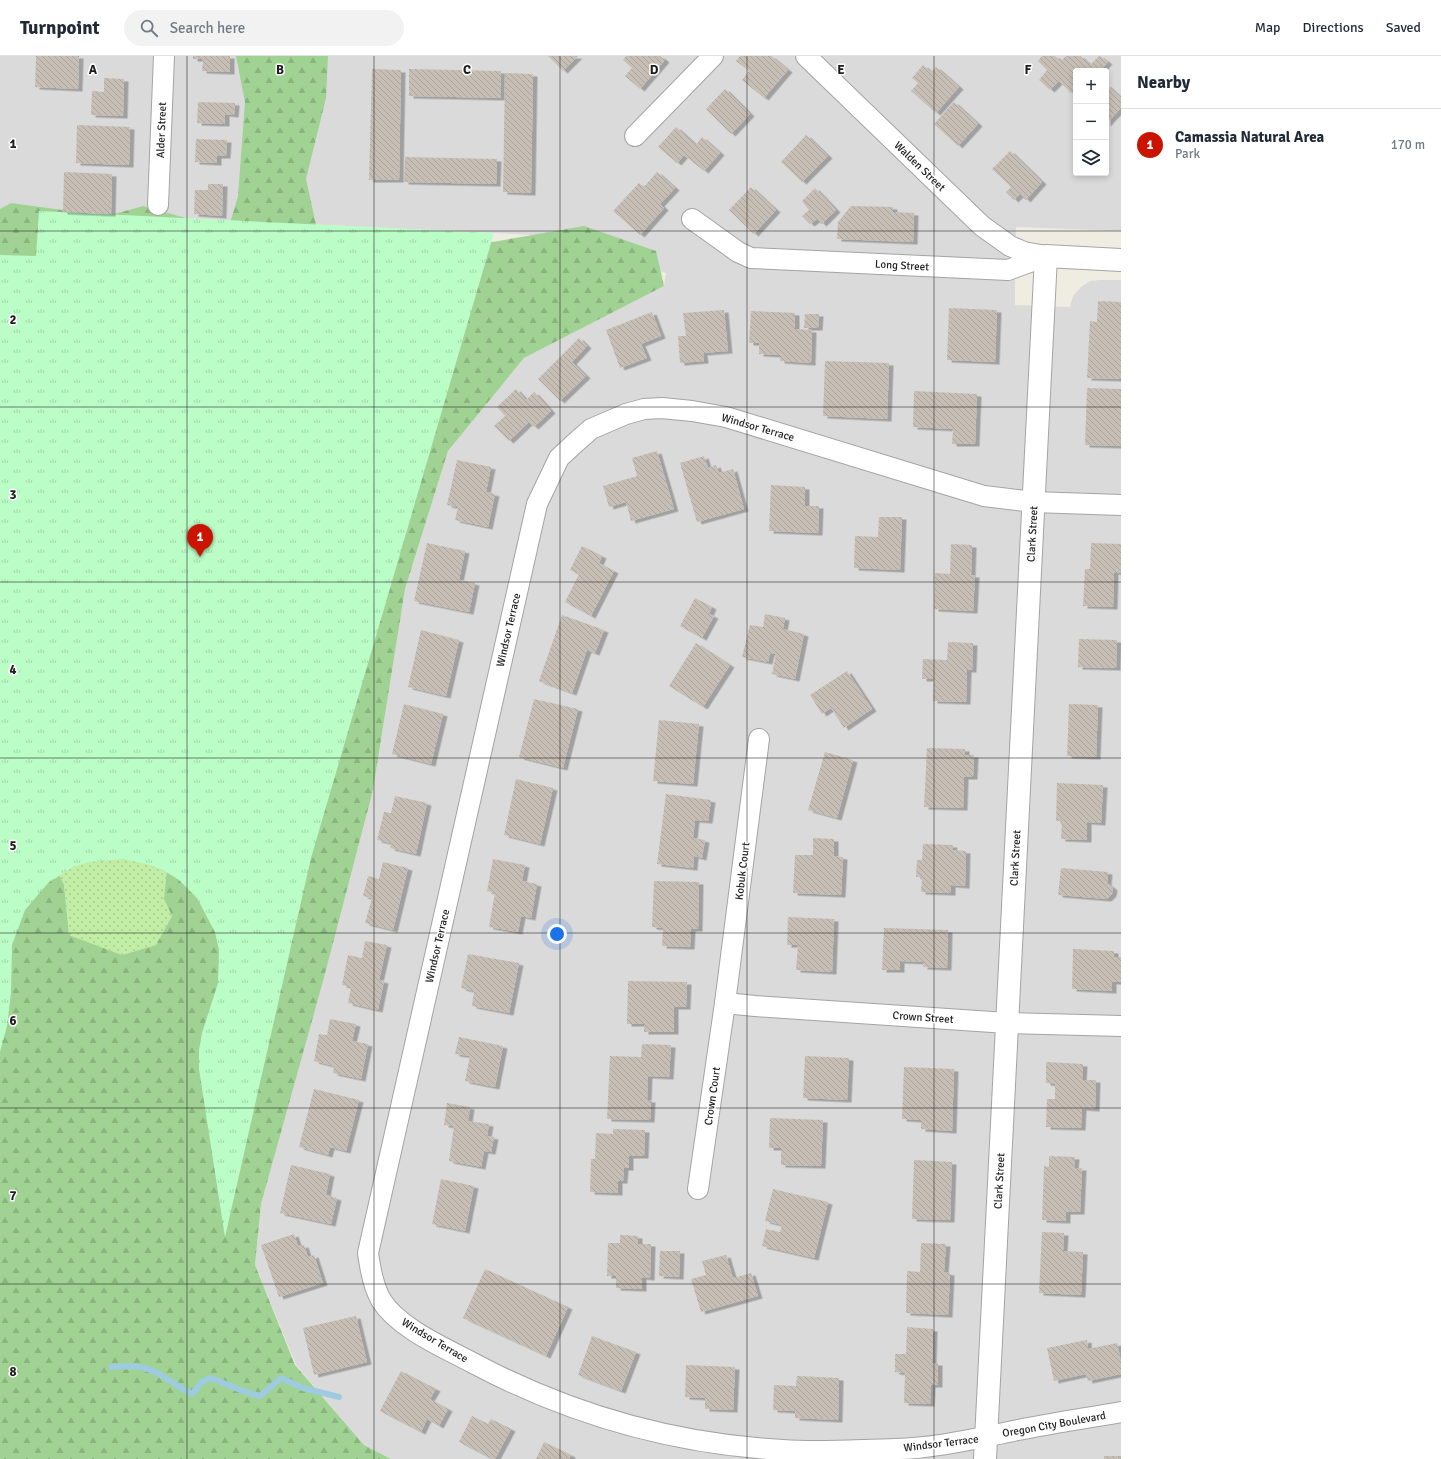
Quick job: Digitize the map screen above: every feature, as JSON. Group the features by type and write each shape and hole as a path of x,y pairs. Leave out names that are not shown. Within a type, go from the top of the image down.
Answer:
{"street":[{"name":"Alder Street","path":"158,205 164,56"},
{"path":"635,136 714,56"},
{"name":"Walden Street","path":"806,56 982,226 1010,246 1024,252 1046,256"},
{"name":"Long Street","path":"692,219 738,252 751,258 1008,270 1046,256 1121,260"},
{"name":"Clark Street","path":"985,1459 1046,256"},
{"name":"Windsor Terrace","path":"987,1437 923,1448 833,1451 783,1450 733,1446 684,1439 599,1418 552,1401 506,1381 408,1327 389,1311 380,1299 370,1268 368,1253 537,504 559,458 592,429 626,414 644,409 662,408 692,411 726,417 984,496 1033,502 1121,505"},
{"name":"Kobuk Court","path":"725,1003 759,739"},
{"name":"Crown Street","path":"725,1003 1007,1023 1121,1026"},
{"name":"Crown Court","path":"698,1188 725,1003"},
{"name":"Oregon City Boulevard","path":"987,1437 1121,1412"}],"shaded area":[{"path":"0,56 1121,56 1121,231 1016,227 1015,305 1070,307 1073,296 1081,287 1090,281 1121,280 1121,1459 391,1459 364,1445 296,1365 255,1265 261,1204 373,790 405,589 448,451 524,358 664,286 666,273 534,235 39,211 0,255"}],"green space":[{"path":"236,56 328,56 326,98 306,179 318,234 464,247 584,226 656,251 664,286 524,358 448,451 405,589 373,790 323,981 261,1204 255,1265 295,1365 364,1445 391,1459 0,1459 0,209 11,203 107,216 143,206 228,230 238,196 245,102","holes":["169,847 164,899 172,916 156,945 122,955 69,935 64,885 54,863"]},
{"path":"39,211 494,233 311,858 225,1237 199,1069 199,1050 202,1033 218,983 219,950 215,932 197,898 179,880 151,865 123,859 89,862 73,867 48,883 25,910 12,945 11,993 7,1026 0,1052 0,255 36,256"},
{"path":"169,847 164,899 172,916 156,945 122,955 69,935 64,885 54,863"}],"building":[{"path":"36,56 79,56 78,89 35,87"},
{"path":"193,56 230,56 230,72 202,71 203,59 193,59"},
{"path":"548,56 578,56 563,71"},
{"path":"626,56 660,56 665,60 640,89 625,76 632,68 623,60"},
{"path":"740,56 771,56 788,70 764,98 742,80 749,71 736,61"},
{"path":"1042,56 1055,56 1061,61 1066,56 1080,56 1090,65 1100,56 1108,62 1103,68 1073,68 1073,91 1071,93 1059,81 1050,90 1039,80 1047,70 1038,61"},
{"path":"923,65 931,72 936,67 959,87 936,113 911,91 918,83 912,78"},
{"path":"372,69 401,70 399,180 369,180"},
{"path":"409,69 501,71 501,98 409,96"},
{"path":"505,73 533,74 531,193 503,192"},
{"path":"104,78 124,79 123,116 91,115 92,91 104,92"},
{"path":"1109,87 1121,98 1121,108 1109,121"},
{"path":"725,89 750,114 731,134 706,109"},
{"path":"198,102 235,103 234,115 225,114 225,124 197,123"},
{"path":"954,102 978,124 958,146 934,124"},
{"path":"77,125 130,127 129,165 76,163"},
{"path":"676,127 696,145 702,137 720,153 704,171 684,155 677,163 658,147"},
{"path":"806,135 828,156 802,182 781,162"},
{"path":"196,139 227,140 226,156 217,156 217,163 195,162"},
{"path":"1010,151 1042,182 1026,200 1020,194 1014,200 1006,192 1011,187 992,169"},
{"path":"405,157 497,159 496,184 404,182"},
{"path":"64,172 112,174 111,214 63,212"},
{"path":"657,172 675,188 660,204 664,208 640,235 613,211 639,183 644,187"},
{"path":"208,184 223,184 222,216 194,214 195,190 208,190"},
{"path":"751,187 776,210 754,234 729,210"},
{"path":"815,188 836,210 822,224 817,219 810,224 802,216 809,210 802,201"},
{"path":"851,206 893,207 893,212 914,213 913,242 837,239 838,222"},
{"path":"1098,301 1121,302 1121,379 1087,378 1090,321 1097,322"},
{"path":"949,308 997,310 995,362 947,360"},
{"path":"724,310 728,351 703,353 704,361 680,363 678,336 686,336 683,313"},
{"path":"751,311 795,313 795,329 812,330 811,363 780,361 780,355 759,354 759,343 749,343"},
{"path":"652,312 661,336 641,344 647,358 620,368 606,330"},
{"path":"805,314 819,314 818,328 804,328"},
{"path":"579,338 587,346 572,362 586,376 560,401 538,379"},
{"path":"825,361 889,363 887,419 823,416"},
{"path":"1087,388 1121,389 1121,446 1085,445"},
{"path":"516,389 526,400 534,392 551,411 534,427 529,422 509,441 494,426 505,416 497,407"},
{"path":"914,391 977,394 975,444 952,444 953,429 913,427"},
{"path":"657,451 674,509 631,521 626,502 609,507 603,486 637,476 632,458"},
{"path":"704,456 708,468 716,465 719,473 733,469 744,509 697,522 680,463"},
{"path":"457,460 491,467 486,492 495,494 488,527 455,520 458,507 447,505"},
{"path":"771,485 805,487 805,506 819,506 818,533 769,531"},
{"path":"879,517 902,517 900,570 854,568 855,536 878,537"},
{"path":"427,543 465,551 459,580 475,583 469,612 414,601"},
{"path":"1091,543 1121,544 1121,573 1114,572 1113,607 1083,606 1085,569 1090,569"},
{"path":"951,544 972,545 971,575 975,575 973,611 934,609 935,573 950,574"},
{"path":"582,546 602,556 599,563 614,571 591,616 565,602 579,574 570,570"},
{"path":"695,598 712,607 709,614 714,616 702,638 680,626"},
{"path":"765,614 785,618 783,629 804,634 795,679 772,674 776,654 770,653 768,662 742,657 750,625 763,627"},
{"path":"562,615 604,630 595,653 587,650 572,693 539,681"},
{"path":"421,630 459,640 446,696 408,687"},
{"path":"1079,639 1117,640 1116,668 1078,667"},
{"path":"948,642 973,643 972,670 967,670 966,702 933,701 934,679 922,679 923,659 947,660"},
{"path":"696,643 730,665 703,707 669,686"},
{"path":"847,671 872,709 844,728 831,708 822,714 810,695"},
{"path":"534,699 578,709 563,768 519,757"},
{"path":"404,704 443,714 431,764 392,754"},
{"path":"1069,704 1098,705 1096,757 1067,756"},
{"path":"659,720 699,724 693,784 653,781"},
{"path":"927,748 965,749 965,755 974,755 973,777 964,777 963,808 924,807"},
{"path":"825,752 853,760 837,818 808,810"},
{"path":"516,779 553,788 540,844 504,835"},
{"path":"1057,783 1103,785 1101,823 1087,822 1087,840 1061,839 1062,821 1056,821"},
{"path":"666,794 711,800 708,821 695,820 693,838 705,840 702,858 694,856 693,868 657,864"},
{"path":"395,796 427,803 416,854 390,848 391,843 377,840 384,812 391,813"},
{"path":"813,838 834,839 834,856 843,857 841,895 793,893 795,855 813,855"},
{"path":"923,844 953,845 952,850 966,851 965,886 951,885 951,893 921,892 922,877 916,877 917,860 922,860"},
{"path":"493,859 525,865 522,881 537,884 531,918 521,916 518,932 489,927 495,893 487,891"},
{"path":"383,862 408,868 393,930 365,923 372,898 363,896 368,876 379,879"},
{"path":"1061,868 1108,872 1107,883 1113,888 1112,894 1107,899 1058,895"},
{"path":"654,881 699,882 698,929 691,929 690,947 662,946 663,928 652,927"},
{"path":"788,917 834,919 832,972 796,970 798,945 787,945"},
{"path":"884,928 948,930 947,968 923,967 924,962 900,961 900,970 882,970"},
{"path":"365,941 387,945 379,980 384,981 378,1010 348,1003 351,987 342,985 348,955 362,958"},
{"path":"1073,949 1114,951 1114,957 1121,957 1121,982 1112,982 1112,991 1072,989"},
{"path":"468,954 519,963 509,1013 472,1006 474,991 461,988"},
{"path":"628,981 687,982 686,1007 674,1007 674,1032 644,1032 644,1024 627,1024"},
{"path":"330,1019 356,1024 352,1041 368,1044 361,1079 333,1073 334,1066 314,1061 319,1034 327,1035"},
{"path":"459,1037 503,1046 495,1087 465,1081 470,1056 455,1054"},
{"path":"642,1044 671,1045 669,1077 648,1076 647,1100 651,1100 650,1120 607,1119 610,1056 641,1057"},
{"path":"805,1056 849,1058 847,1100 803,1098"},
{"path":"1046,1062 1083,1064 1082,1080 1096,1080 1095,1109 1082,1108 1081,1128 1046,1127 1047,1099 1055,1099 1055,1084 1046,1083"},
{"path":"904,1067 954,1069 952,1131 921,1129 921,1120 902,1119"},
{"path":"314,1089 359,1100 346,1151 330,1147 328,1155 299,1147"},
{"path":"447,1103 470,1107 468,1121 489,1124 487,1136 494,1137 491,1152 484,1151 481,1167 449,1161 454,1126 444,1125"},
{"path":"770,1118 823,1120 821,1166 781,1165 781,1148 769,1148"},
{"path":"613,1129 645,1130 644,1156 629,1156 629,1168 624,1168 623,1181 618,1181 618,1193 590,1192 591,1159 595,1159 596,1133 613,1134"},
{"path":"1049,1156 1075,1157 1074,1168 1082,1168 1080,1212 1066,1212 1066,1221 1042,1220 1044,1166 1049,1167"},
{"path":"914,1160 952,1162 950,1220 912,1219"},
{"path":"291,1165 330,1174 326,1195 337,1198 331,1224 280,1213"},
{"path":"441,1179 474,1186 465,1231 432,1224"},
{"path":"773,1189 828,1202 814,1258 762,1246 766,1229 780,1232 782,1225 765,1221"},
{"path":"1042,1232 1064,1233 1063,1251 1083,1252 1081,1295 1039,1293"},
{"path":"294,1234 298,1246 304,1245 308,1257 314,1255 323,1283 279,1297 261,1245"},
{"path":"620,1235 638,1236 638,1244 651,1244 650,1278 642,1277 642,1289 616,1288 616,1276 607,1276 608,1243 620,1243"},
{"path":"921,1243 946,1244 944,1272 950,1273 948,1315 906,1313 907,1271 920,1272"},
{"path":"660,1251 680,1251 679,1277 659,1276"},
{"path":"726,1255 733,1278 751,1273 758,1296 701,1312 691,1279 706,1275 702,1261"},
{"path":"485,1269 568,1307 546,1356 463,1318"},
{"path":"356,1316 367,1362 314,1375 303,1328"},
{"path":"907,1327 933,1329 932,1363 938,1363 938,1385 931,1385 930,1404 904,1403 905,1373 895,1372 895,1354 906,1354"},
{"path":"592,1336 636,1352 621,1391 578,1375"},
{"path":"1087,1340 1088,1349 1117,1343 1121,1361 1121,1374 1088,1381 1086,1374 1054,1381 1047,1348"},
{"path":"686,1365 735,1367 733,1410 705,1409 705,1398 685,1397"},
{"path":"401,1371 436,1389 430,1399 448,1409 439,1426 427,1419 421,1432 380,1411"},
{"path":"797,1376 839,1378 838,1420 795,1418 795,1411 773,1410 774,1385 796,1386"},
{"path":"472,1416 488,1424 491,1419 511,1429 495,1459 492,1459 459,1442"},
{"path":"544,1442 571,1455 569,1459 536,1459"},
{"path":"1104,1456 1121,1456 1121,1459 1104,1459"}],"waterway":[{"path":"111,1367 133,1366 154,1371 192,1394 203,1381 211,1378 260,1396 281,1378 303,1388 339,1397"}],"place":[{"name":"Camassia Natural Area","path":"200,557"}]}
